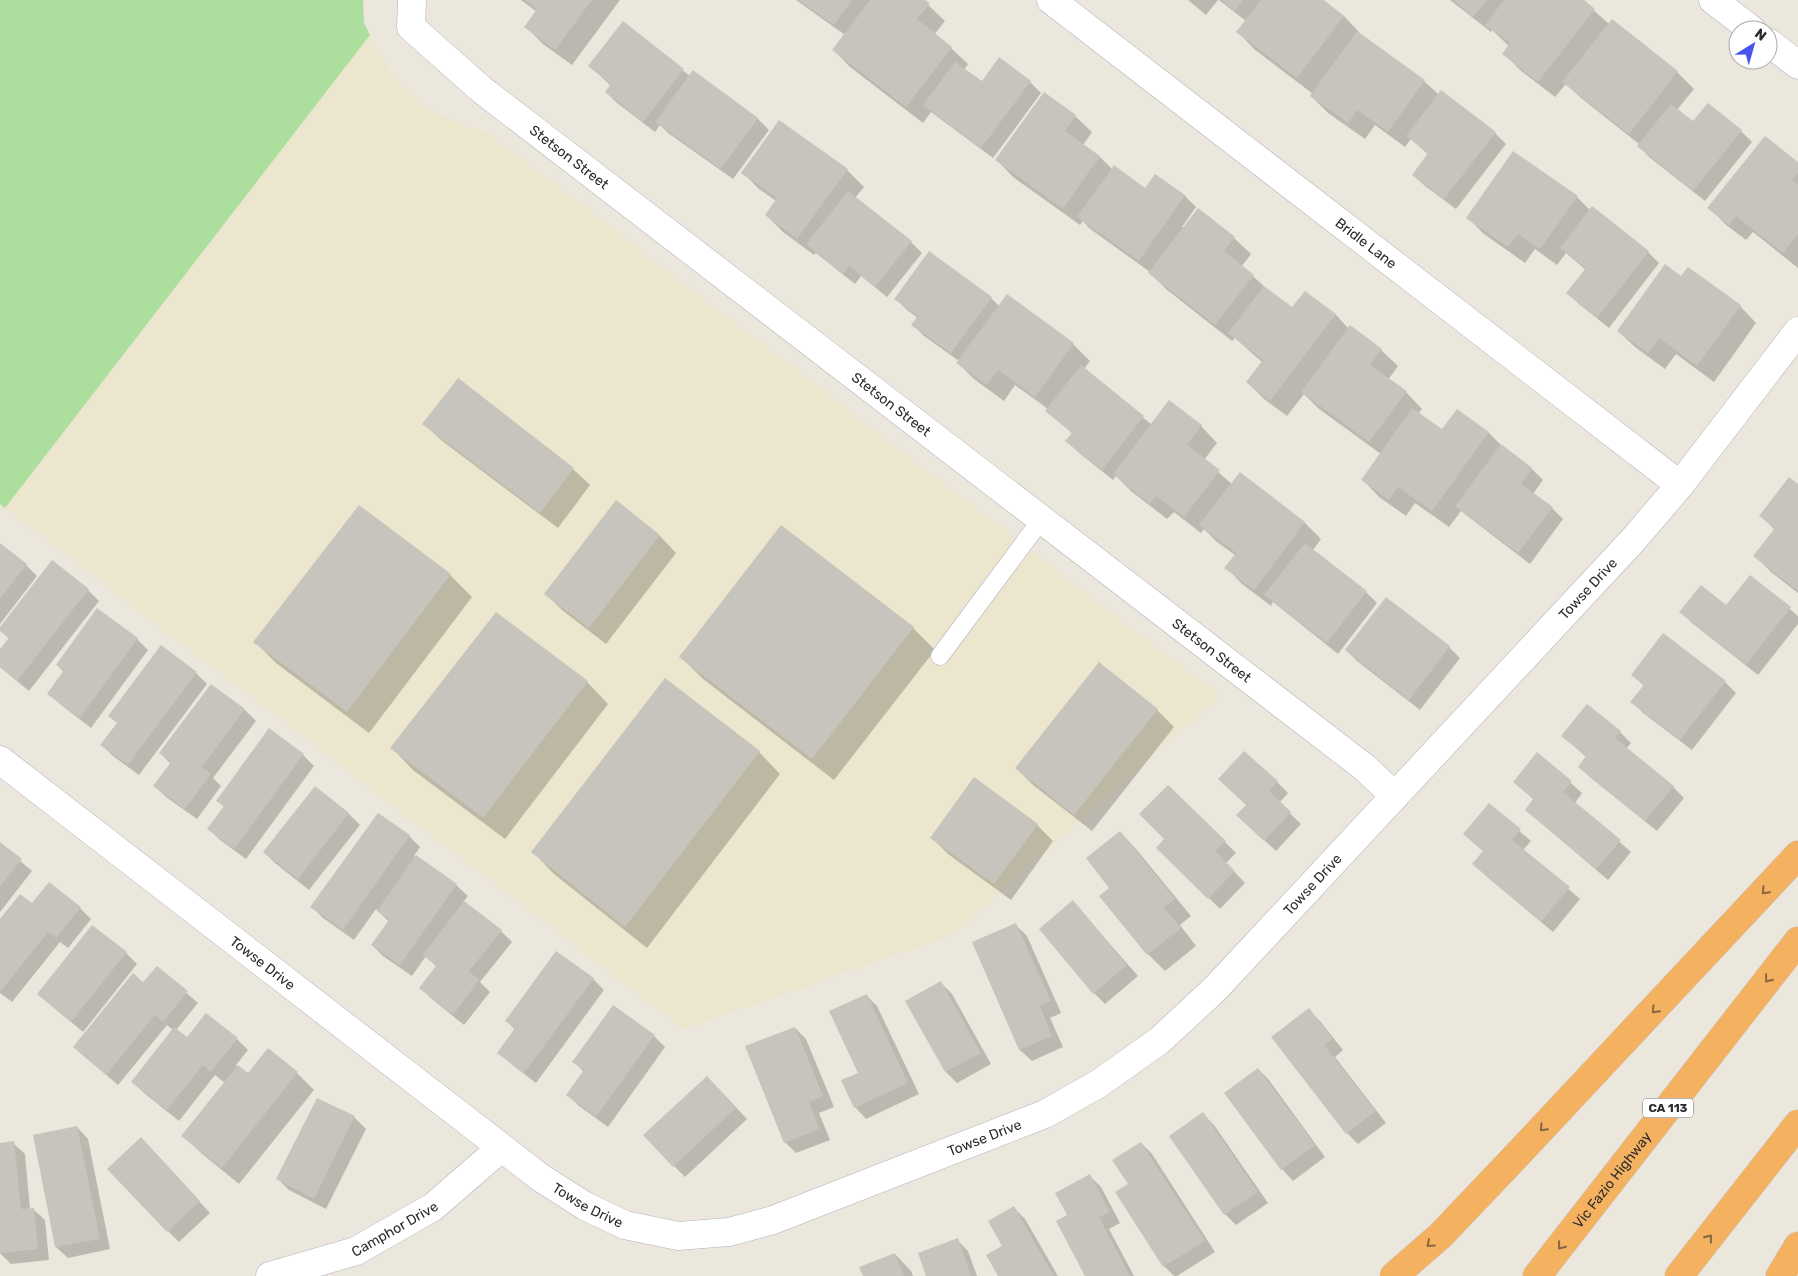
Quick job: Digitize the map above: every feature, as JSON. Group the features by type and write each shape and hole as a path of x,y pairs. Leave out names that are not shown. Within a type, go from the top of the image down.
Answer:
{"highway":[{"path":"1394,1276 1441,1234 1525,1147 1798,855"},
{"name":"Vic Fazio Highway","path":"1537,1276 1798,941"},
{"path":"1679,1276 1798,1124"},
{"path":"1780,1276 1798,1246"}],"street":[{"name":"Stetson Street","path":"412,0 411,27 482,90 1364,766 1395,796"},
{"name":"Bridle Lane","path":"1051,0 1680,485"},
{"path":"1713,0 1739,20"},
{"path":"1778,50 1798,66"},
{"name":"Towse Drive","path":"0,760 541,1178 585,1206 624,1225 678,1236 729,1232 773,1220 1045,1114 1098,1084 1159,1042 1215,989 1634,539 1680,485 1798,331"},
{"name":"Camphor Drive","path":"270,1276 356,1251 433,1207 501,1148"}],"lane":[{"path":"940,656 1041,520"}],"shaded area":[{"path":"370,35 381,57 395,77 414,98 437,113 492,136 1220,696 952,935 684,1029 5,508"}],"green space":[{"path":"0,0 363,0 364,23 370,35 5,508 0,504"}],"building":[{"path":"525,0 592,0 555,50 524,27 537,9"},
{"path":"798,0 852,0 834,25"},
{"path":"870,0 925,0 930,3 917,19 952,47 906,107 832,50"},
{"path":"1222,0 1243,0 1235,11"},
{"path":"1261,0 1324,0 1344,16 1297,78 1236,32"},
{"path":"1453,0 1487,0 1473,17"},
{"path":"1504,0 1584,0 1595,9 1538,82 1502,54 1510,43 1485,25"},
{"path":"1612,19 1678,71 1629,134 1562,82"},
{"path":"623,21 684,69 643,122 605,92 611,84 588,66"},
{"path":"1357,31 1425,80 1388,132 1357,110 1348,123 1310,96"},
{"path":"999,57 1031,81 981,148 923,105 955,62 982,81"},
{"path":"693,70 758,118 721,169 655,122"},
{"path":"1441,90 1496,132 1444,199 1412,175 1428,153 1406,136"},
{"path":"1044,92 1076,115 1065,131 1100,156 1063,209 995,160"},
{"path":"1708,103 1742,130 1693,191 1637,146 1671,104 1693,121"},
{"path":"779,120 848,169 797,239 765,215 777,198 741,173"},
{"path":"1765,136 1798,162 1798,173 1792,180 1798,184 1798,234 1783,253 1736,216 1729,225 1707,208"},
{"path":"1513,151 1578,196 1540,249 1518,234 1508,247 1466,218"},
{"path":"1114,165 1145,188 1155,174 1185,195 1139,261 1077,217"},
{"path":"848,191 912,241 875,287 849,266 843,274 806,244"},
{"path":"1592,206 1649,251 1597,318 1566,293 1586,268 1560,248"},
{"path":"1198,208 1235,237 1224,251 1254,275 1215,325 1148,273"},
{"path":"929,251 992,297 951,353 911,325 918,316 894,299"},
{"path":"1665,264 1681,276 1688,267 1741,305 1697,366 1659,338 1648,353 1617,331"},
{"path":"1264,286 1292,307 1305,291 1336,314 1270,401 1246,382 1263,360 1228,333"},
{"path":"1007,294 1074,343 1035,397 998,370 987,385 956,363"},
{"path":"1350,325 1382,349 1370,365 1407,391 1369,442 1301,392"},
{"path":"1081,365 1144,416 1102,470 1065,441 1072,433 1045,411"},
{"path":"458,378 574,468 540,513 422,424"},
{"path":"1169,400 1202,425 1187,445 1220,470 1184,517 1156,496 1150,504 1113,474"},
{"path":"1412,408 1442,429 1457,409 1489,432 1432,511 1398,487 1389,500 1361,480"},
{"path":"1501,444 1532,468 1521,484 1553,507 1518,553 1455,506"},
{"path":"1240,472 1305,522 1254,590 1224,568 1236,553 1199,525"},
{"path":"1789,477 1798,484 1798,591 1753,556 1775,528 1759,516"},
{"path":"616,500 660,535 589,628 544,594"},
{"path":"359,505 451,574 347,712 253,642"},
{"path":"781,525 914,627 812,759 679,657"},
{"path":"0,543 27,564 0,599"},
{"path":"1305,543 1367,591 1327,643 1264,595"},
{"path":"52,560 89,589 17,681 0,667 0,649 9,638 0,631 0,627"},
{"path":"1750,575 1791,607 1746,665 1679,612 1701,585 1726,605"},
{"path":"1386,597 1450,646 1409,700 1345,650"},
{"path":"97,608 138,638 80,718 47,694 64,670 56,665"},
{"path":"496,612 588,681 483,818 390,748"},
{"path":"1663,633 1726,681 1680,740 1630,702 1644,685 1631,675"},
{"path":"161,645 197,672 128,765 100,745 117,723 108,716"},
{"path":"1099,662 1158,709 1074,815 1015,768"},
{"path":"665,678 760,751 625,927 531,852"},
{"path":"211,684 245,709 202,767 211,774 185,809 153,786 171,762 159,753"},
{"path":"1587,704 1621,731 1615,738 1674,786 1645,821 1578,767 1586,756 1561,736"},
{"path":"269,728 304,754 234,849 207,829 224,806 216,801"},
{"path":"1244,751 1278,781 1269,791 1291,812 1264,841 1236,815 1246,805 1218,779"},
{"path":"1537,752 1572,781 1563,792 1621,840 1596,869 1525,810 1533,799 1513,782"},
{"path":"974,777 1038,824 994,884 930,838"},
{"path":"1168,785 1226,841 1215,851 1235,871 1208,899 1156,848 1164,839 1139,814"},
{"path":"315,786 349,813 298,879 263,852"},
{"path":"1489,803 1521,829 1512,840 1570,887 1541,922 1472,864 1483,851 1463,834"},
{"path":"378,813 410,835 343,930 310,907"},
{"path":"1120,831 1175,899 1164,908 1181,928 1147,955 1099,896 1109,888 1086,858"},
{"path":"0,842 22,859 0,887"},
{"path":"416,855 457,884 400,965 371,945 389,920 377,911"},
{"path":"49,882 81,907 56,938 48,932 0,992 0,919 20,894 32,903"},
{"path":"1073,900 1127,965 1093,994 1039,929"},
{"path":"464,901 502,930 469,971 479,980 453,1015 419,988 436,966 423,955"},
{"path":"1016,923 1051,1001 1040,1006 1052,1036 1019,1050 972,942"},
{"path":"92,925 127,952 71,1022 37,994"},
{"path":"556,951 594,978 524,1073 497,1053 515,1028 505,1021"},
{"path":"157,966 188,991 163,1022 155,1015 106,1075 73,1047 133,973 143,982"},
{"path":"941,981 981,1053 945,1072 905,1001"},
{"path":"867,994 908,1083 854,1108 841,1080 858,1073 829,1011"},
{"path":"613,1005 655,1035 596,1117 566,1095 584,1070 572,1062"},
{"path":"1309,1008 1333,1039 1324,1045 1376,1111 1346,1134 1271,1037"},
{"path":"206,1013 238,1038 211,1072 203,1065 167,1110 131,1082 174,1027 187,1037"},
{"path":"795,1027 823,1096 809,1102 819,1129 784,1143 745,1046"},
{"path":"268,1048 298,1072 222,1168 181,1136 238,1065 248,1073"},
{"path":"1258,1068 1315,1145 1281,1170 1224,1093"},
{"path":"707,1076 736,1108 673,1167 643,1135"},
{"path":"317,1098 355,1116 314,1199 276,1179"},
{"path":"1203,1112 1258,1192 1224,1215 1169,1136"},
{"path":"77,1126 100,1239 55,1247 33,1135"},
{"path":"141,1137 200,1201 167,1232 107,1169"},
{"path":"14,1141 21,1209 34,1208 38,1249 0,1253 0,1143"},
{"path":"1141,1142 1205,1241 1163,1267 1115,1192 1128,1184 1112,1160"},
{"path":"1090,1174 1110,1212 1099,1217 1130,1276 1085,1276 1056,1221 1067,1215 1055,1193"},
{"path":"1014,1206 1054,1276 998,1276 986,1255 1002,1246 988,1221"},
{"path":"958,1238 971,1276 926,1276 918,1253"},
{"path":"895,1253 904,1276 863,1276 859,1267"}]}
